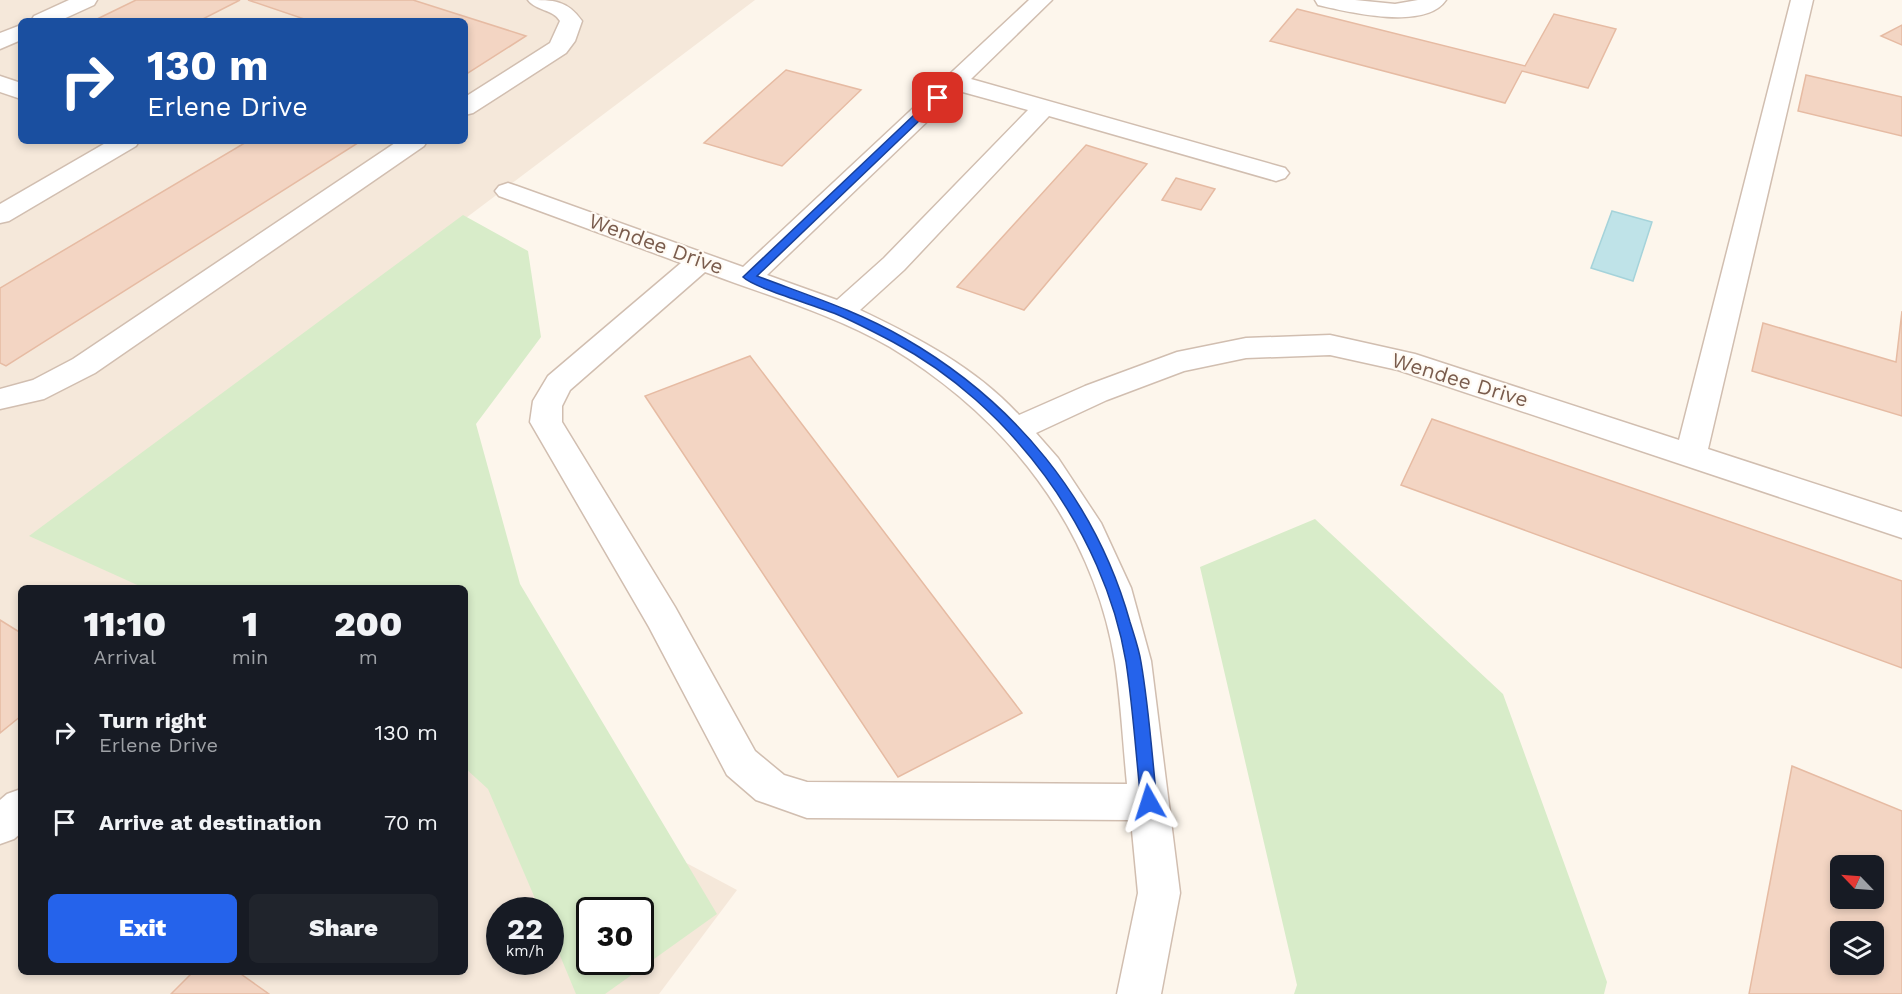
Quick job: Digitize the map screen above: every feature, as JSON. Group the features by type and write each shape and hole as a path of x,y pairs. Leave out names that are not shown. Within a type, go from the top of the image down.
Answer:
{"street":[{"path":"48,18 86,0"},
{"path":"468,106 558,48 564,41 571,21 565,11 539,0"},
{"path":"749,277 1041,0"},
{"path":"1326,0 1368,9 1393,10 1416,8 1435,0"},
{"path":"1691,455 1802,0"},
{"path":"0,42 18,33"},
{"path":"955,82 1276,173"},
{"path":"0,83 18,91"},
{"path":"841,312 894,264 1045,107"},
{"path":"0,215 122,144"},
{"path":"0,399 32,392 55,383 84,366 411,144"},
{"name":"Wendee Drive","path":"508,191 841,312 899,340 953,375 1003,417 1047,466 1084,523 1113,588 1133,661 1159,893 1139,994"},
{"path":"702,260 559,383 546,405 545,414 546,422 662,617 741,763 754,778 769,788 790,797 807,800 1149,802"},
{"name":"Wendee Drive","path":"1014,430 1096,393 1177,362 1246,348 1330,345 1404,361 1902,525"},
{"path":"0,826 18,810"}],"shaded area":[{"path":"0,0 755,0 56,527 163,585 18,585 18,975 468,975 468,747 737,890 659,994 0,994"}],"green space":[{"path":"463,215 528,251 541,337 476,424 520,584 717,914 654,959 654,897 576,897 576,975 632,975 605,994 576,994 564,965 564,897 534,897 488,789 468,771 468,585 137,585 29,536"},
{"path":"1315,519 1503,694 1607,982 1604,994 1294,994 1297,985 1200,567"}],"water":[{"path":"1612,211 1652,222 1633,281 1591,268"}],"building":[{"path":"136,0 240,0 205,18 99,18"},
{"path":"248,0 413,0 526,36 468,73 468,18 301,18"},
{"path":"1297,9 1525,66 1554,14 1616,29 1588,88 1522,71 1505,103 1270,41"},
{"path":"1902,25 1902,45 1881,36"},
{"path":"786,70 861,90 782,166 704,143"},
{"path":"1806,75 1902,97 1902,136 1798,111"},
{"path":"243,144 356,144 6,366 0,363 0,288"},
{"path":"1086,145 1147,164 1024,310 957,287"},
{"path":"1176,178 1215,189 1201,210 1162,200"},
{"path":"1902,311 1902,416 1752,371 1763,323 1896,362"},
{"path":"750,356 1022,713 898,777 645,396"},
{"path":"1432,419 1902,581 1902,668 1401,485"},
{"path":"0,620 18,631 18,718 0,733"},
{"path":"1792,766 1902,811 1902,994 1749,994"},
{"path":"190,975 242,975 269,994 171,994"}],"route":[{"path":"938,98 749,277 841,312 899,340 953,375 1003,417 1047,466 1084,523 1113,588 1133,661 1149,802"}]}
